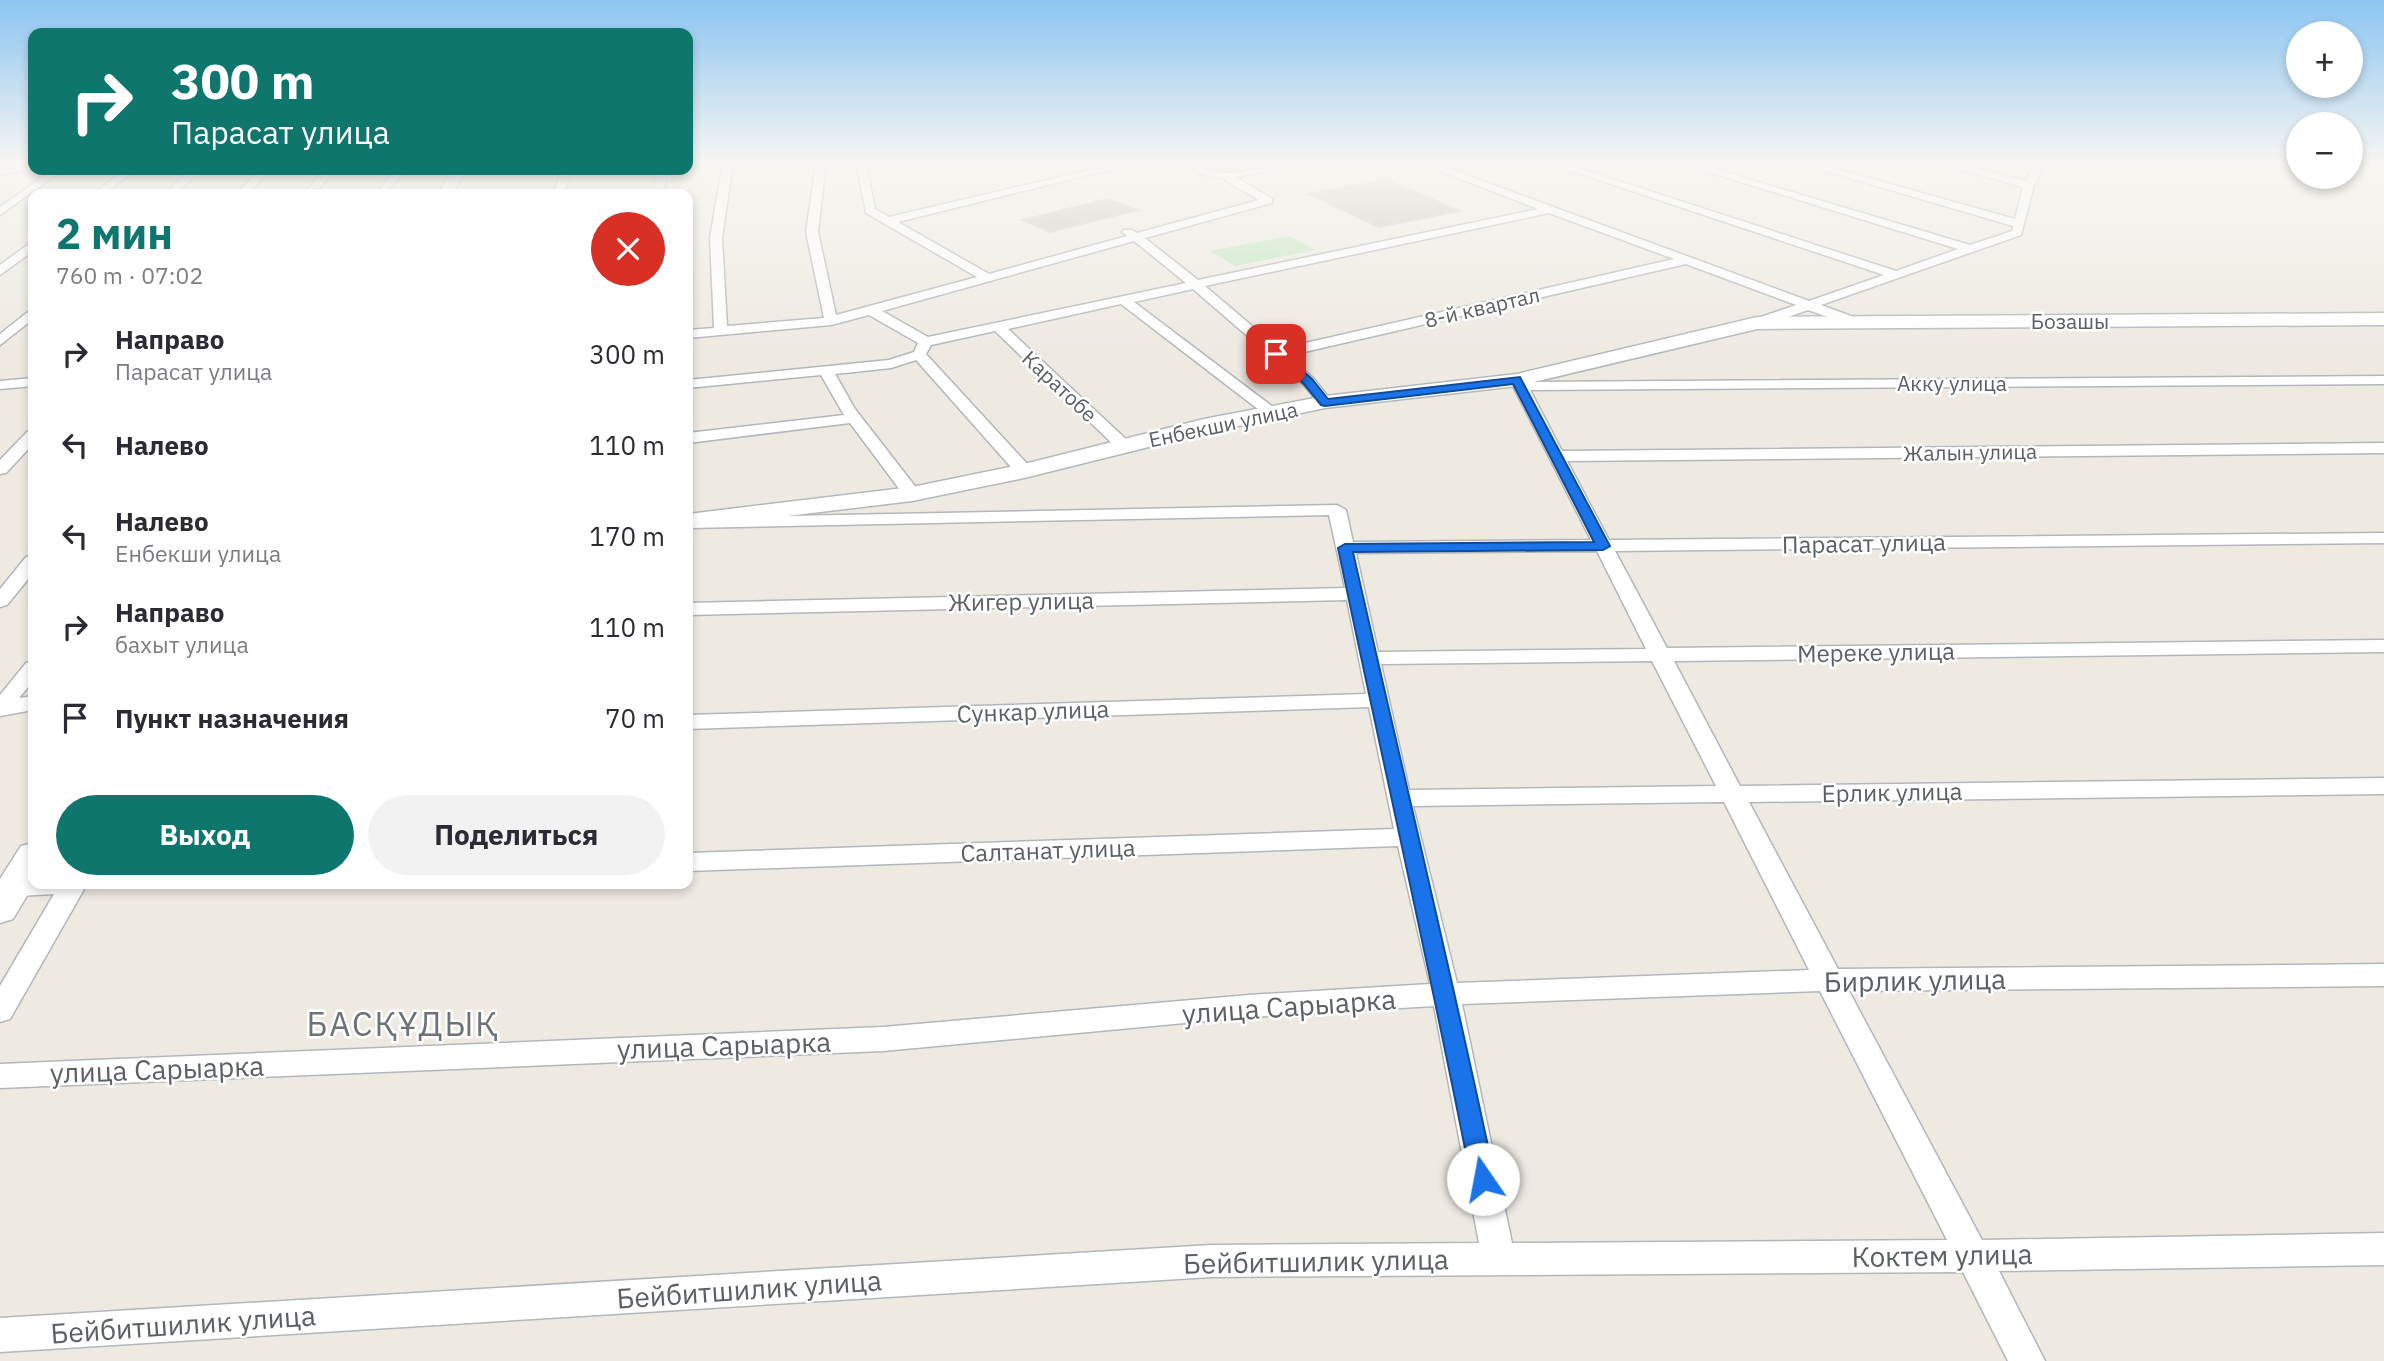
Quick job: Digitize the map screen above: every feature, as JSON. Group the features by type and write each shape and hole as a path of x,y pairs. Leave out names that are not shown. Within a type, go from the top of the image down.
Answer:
{"street":[{"path":"718,226 716,239 721,331"},
{"path":"813,226 812,232 831,321"},
{"path":"896,226 987,278"},
{"path":"693,334 831,321 1177,226"},
{"path":"693,384 891,364 923,348 997,326 1473,226"},
{"path":"1596,226 1854,322"},
{"path":"1744,226 1896,275"},
{"path":"1892,226 1970,249"},
{"path":"1757,323 2017,233 2019,226"},
{"path":"1123,229 1194,284 1308,381 1325,402"},
{"path":"0,271 28,249"},
{"name":"8-й квартал","path":"1276,354 1687,260"},
{"path":"1122,299 1272,413"},
{"path":"871,310 923,348 957,400 1024,471"},
{"path":"0,341 28,316"},
{"name":"Бозашы","path":"1757,323 2384,319"},
{"name":"Енбекши улица","path":"693,521 912,494 1325,402 1518,383 1757,323"},
{"name":"Каратобе","path":"997,326 1123,445"},
{"path":"826,371 854,418 912,494"},
{"name":"Акку улица","path":"1518,383 2384,380"},
{"path":"0,385 28,382"},
{"path":"1518,383 2027,1361"},
{"path":"693,437 854,418"},
{"path":"0,469 28,440"},
{"name":"Жалын улица","path":"1556,456 2384,449"},
{"name":"Енбекши улица","path":"693,522 1337,510 1345,548"},
{"name":"Парасат улица","path":"1345,548 2384,538"},
{"path":"1345,548 1399,798 1446,994 1499,1259"},
{"path":"0,601 28,567"},
{"name":"Жигер улица","path":"693,609 1355,594"},
{"name":"Мереке улица","path":"1369,659 2384,646"},
{"path":"0,708 28,673"},
{"name":"Сункар улица","path":"693,722 1378,700"},
{"path":"0,708 28,703"},
{"name":"Ерлик улица","path":"1399,798 2384,786"},
{"name":"Салтанат улица","path":"693,862 1408,837"},
{"path":"5,894 28,862"},
{"path":"5,894 40,889"},
{"path":"0,1012 71,889"},
{"name":"Бирлик улица","path":"1446,994 1829,980 2384,975"},
{"name":"улица Сарыарка","path":"0,1076 883,1039 1249,1006 1446,994"},
{"name":"Коктем улица","path":"1499,1259 1972,1256 2384,1249"},
{"name":"Бейбитшилик улица","path":"0,1335 1197,1262 1499,1259"}],"green space":[{"path":"1289,236 1315,250 1235,266 1210,251"}],"building":[{"path":"1035,226 1076,226 1050,232"}],"district":[{"name":"БАСҚҰДЫҚ","path":"403,1023"}],"route":[{"path":"1276,354 1308,381 1325,402 1517,380 1603,546 1345,548 1408,837 1446,994 1483,1179"}]}
